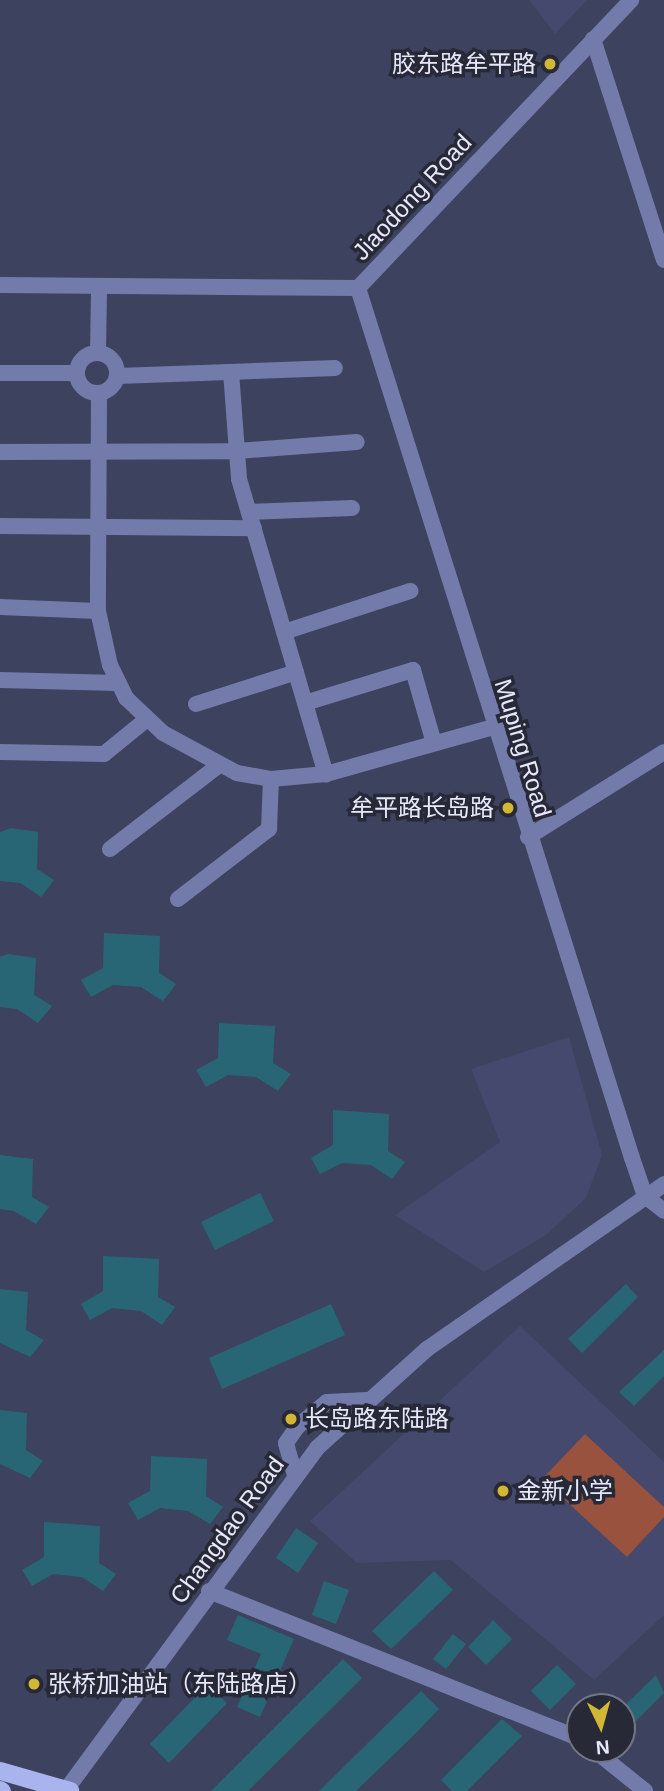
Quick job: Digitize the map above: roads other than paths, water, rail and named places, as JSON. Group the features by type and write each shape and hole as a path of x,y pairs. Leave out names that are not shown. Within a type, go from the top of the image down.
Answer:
{"main road":[{"path":"0,1771 68,1790"}],"street":[{"name":"Jiaodong Road","path":"0,285 358,288 631,0"},
{"path":"593,39 664,260"},
{"path":"97,353 99,286"},
{"name":"Muping Road","path":"358,288 493,727 645,1196"},
{"path":"97,353 115,363 118,376 111,388 99,394 81,386 77,373 85,357 97,353"},
{"path":"118,376 335,368"},
{"path":"231,372 237,451 251,520 326,774"},
{"path":"0,373 77,373"},
{"path":"99,394 98,611 118,682 146,719 219,765 271,779 326,774 493,727"},
{"path":"0,452 237,451 358,442"},
{"path":"0,526 98,527 251,520 352,508"},
{"path":"284,632 410,591"},
{"path":"0,607 98,611"},
{"path":"305,703 413,670 434,743"},
{"path":"196,704 296,672"},
{"path":"0,680 118,682"},
{"path":"0,751 104,754 146,719"},
{"path":"528,837 664,752"},
{"path":"110,849 219,765"},
{"path":"178,900 270,829 271,779"},
{"name":"Changdao Road","path":"68,1790 295,1475 367,1400 427,1349 664,1184"},
{"path":"645,1196 664,1211"},
{"path":"295,1475 286,1443 298,1427 327,1402 367,1400"},
{"path":"209,1591 566,1733"},
{"path":"610,1763 645,1791"}],"place":[{"name":"胶东路牟平路","path":"550,64"},
{"name":"牟平路长岛路","path":"508,808"},
{"name":"长岛路东陆路","path":"291,1419"},
{"name":"金新小学","path":"503,1491"},
{"name":"张桥加油站（东陆路店）","path":"34,1684"}]}
